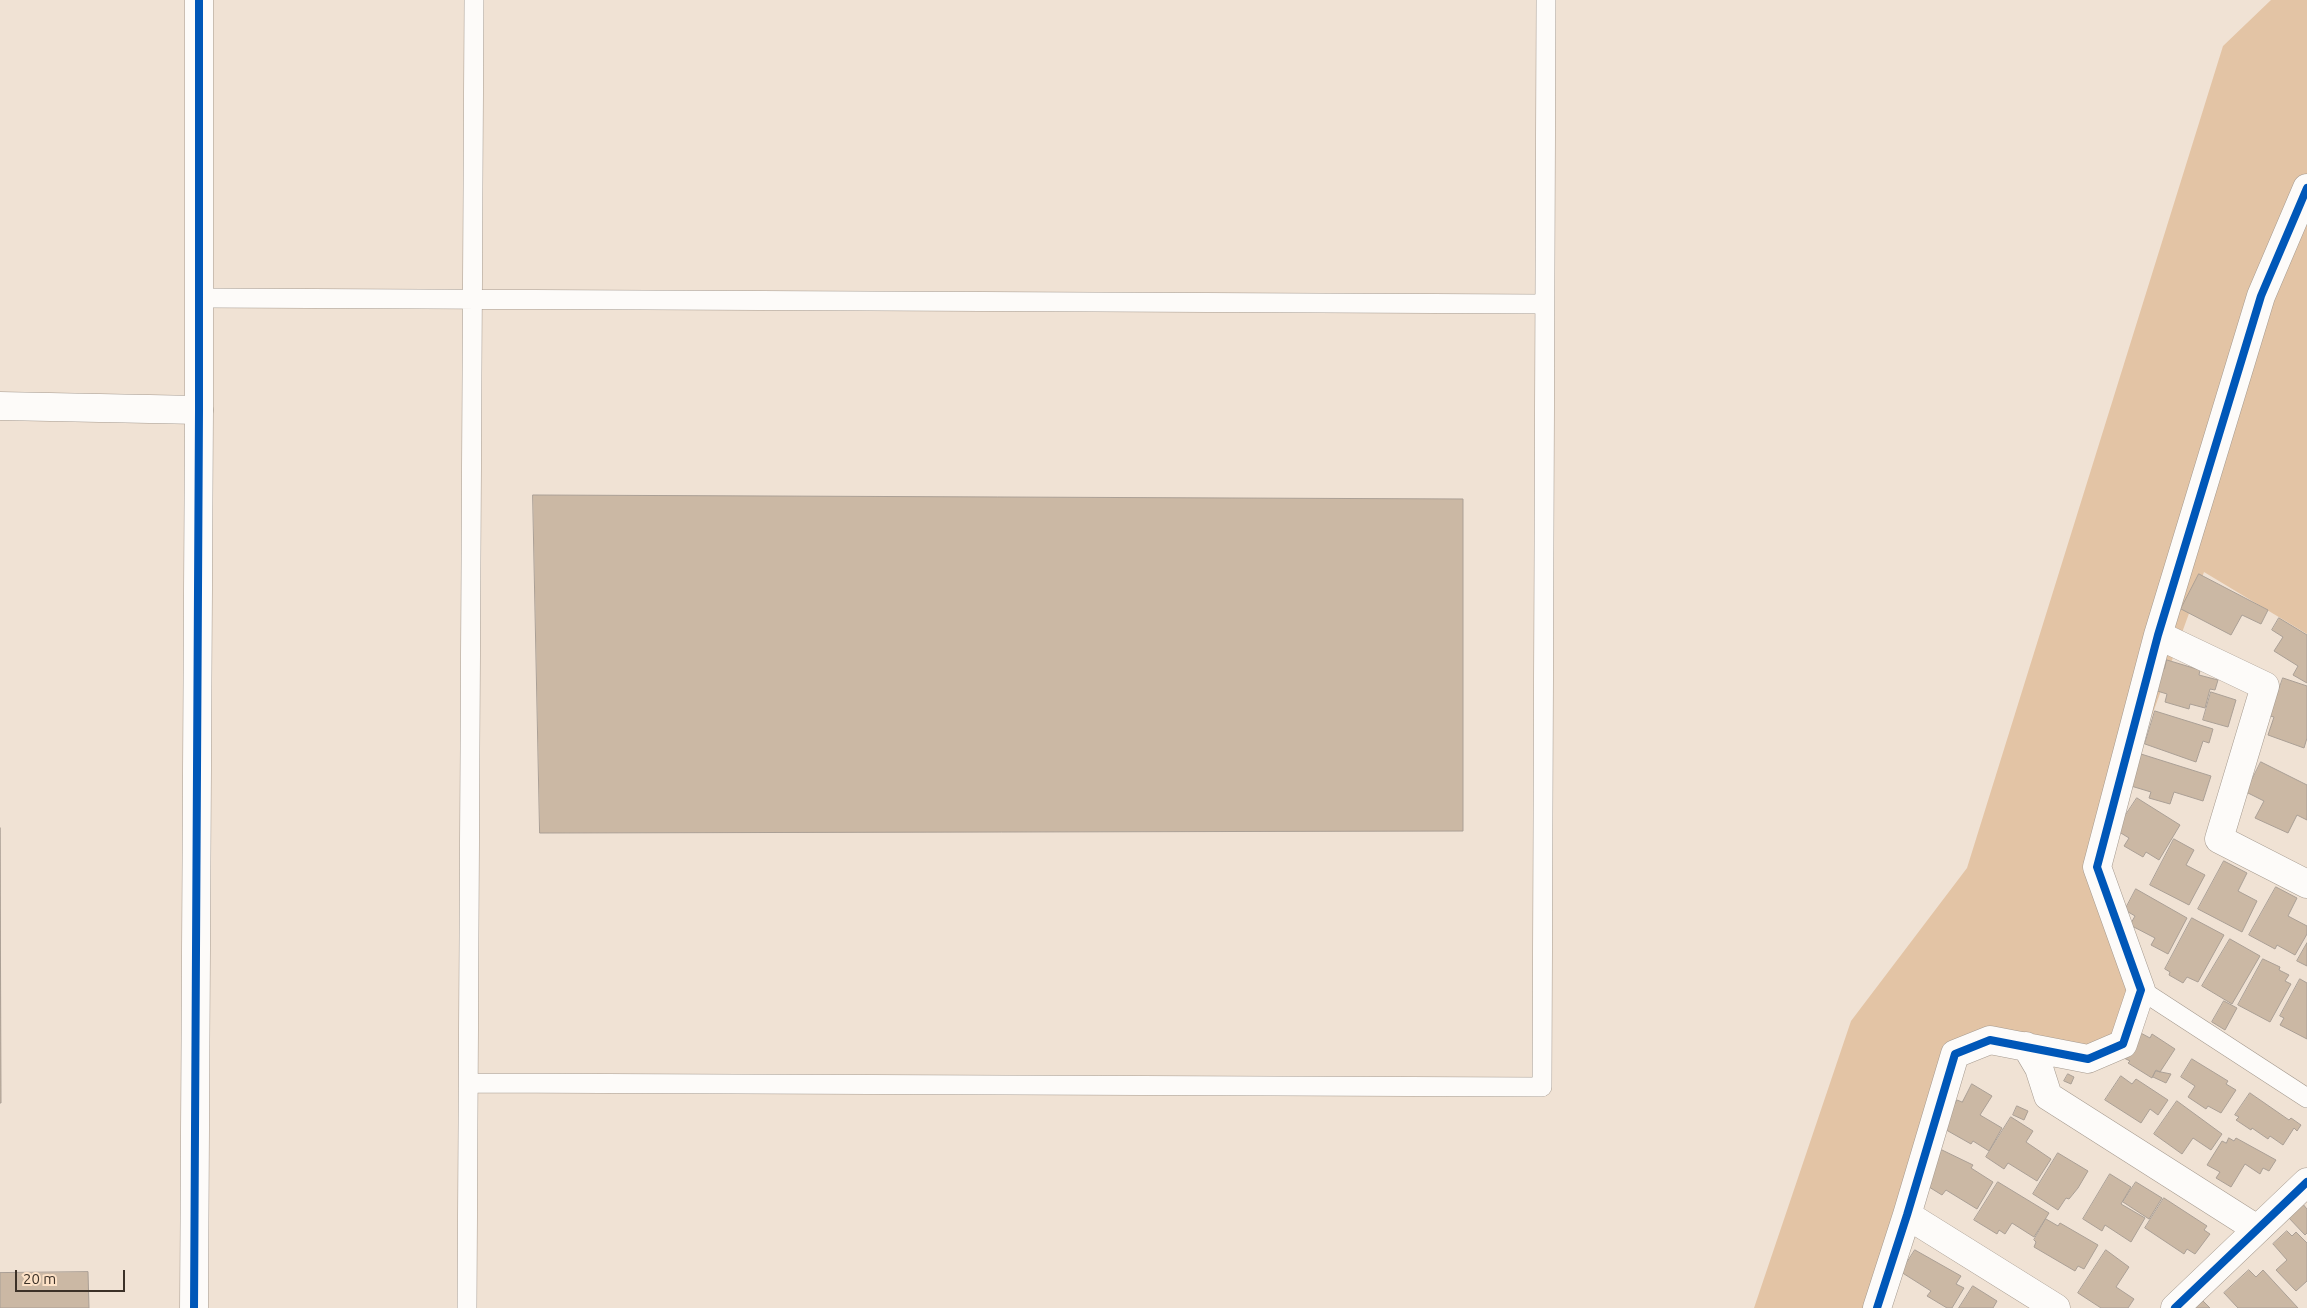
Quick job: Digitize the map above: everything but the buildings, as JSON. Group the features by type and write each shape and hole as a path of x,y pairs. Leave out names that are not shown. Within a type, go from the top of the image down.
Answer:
{"street":[{"path":"194,1308 199,410 199,0"},
{"path":"1876,1308 1907,1215 1955,1054 1990,1040 2088,1058 2123,1044 2141,990 2097,867 2158,635 2261,296 2307,188"},
{"path":"0,406 199,410"},
{"path":"2158,635 2265,686 2219,839 2307,884"},
{"path":"2026,1046 2039,1068 2048,1096 2257,1229"},
{"path":"2175,1308 2307,1182"},
{"path":"1907,1215 2056,1308"}],"lane":[{"path":"467,1308 470,1083 471,299 474,0"},
{"path":"470,1083 1542,1087 1546,0"},
{"path":"198,298 1544,304"},
{"path":"2141,990 2307,1098"}],"shaded area":[{"path":"2271,0 2307,0 2307,634 2204,572 2097,867 2131,962 2123,1044 2026,1046 1955,1054 1877,1308 1754,1308 1851,1021 1967,868 2223,46"}],"cycle path":[{"path":"194,1308 199,410 199,0"},
{"path":"1877,1308 1955,1054 1990,1040 2088,1059 2123,1044 2141,990 2097,867 2158,635 2261,296 2307,188"},
{"path":"2175,1308 2307,1182"}]}
